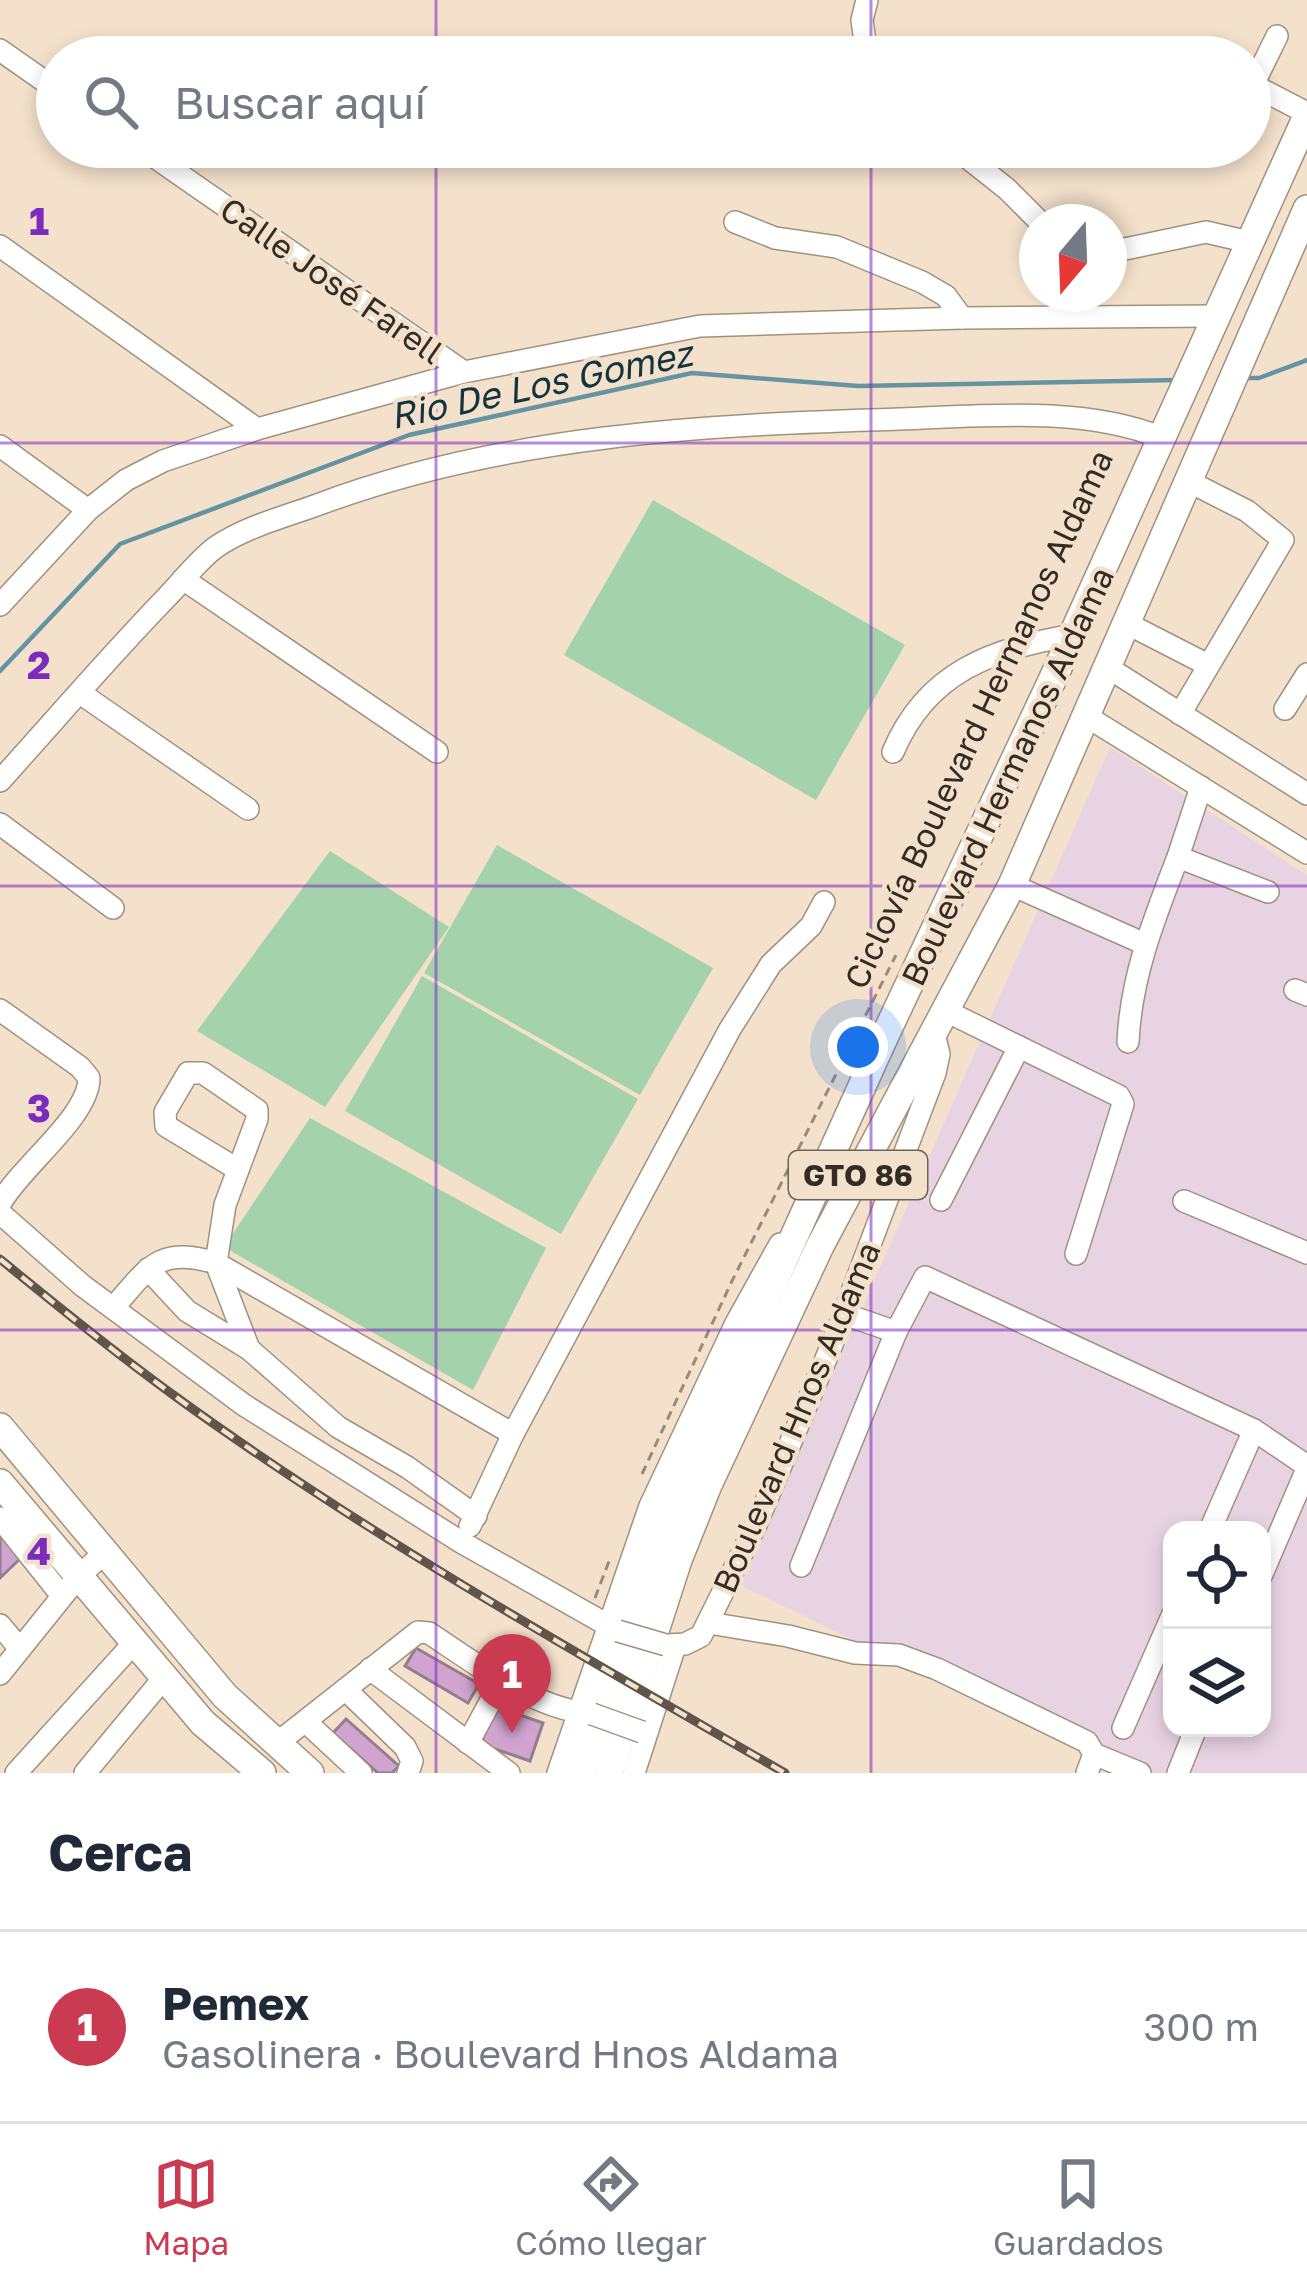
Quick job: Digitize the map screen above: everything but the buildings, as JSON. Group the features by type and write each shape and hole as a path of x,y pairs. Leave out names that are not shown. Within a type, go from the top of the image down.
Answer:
{"main road":[{"name":"Boulevard Hermanos Aldama","path":"581,1773 674,1500 1307,114"},
{"name":"Boulevard Hermanos Aldama","path":"609,1773 688,1530 717,1464 820,1246 1012,886 1247,344 1296,257 1307,208"},
{"path":"1055,674 1096,692"},
{"path":"0,1427 225,1696 310,1773"},
{"path":"0,1483 70,1587 133,1643 203,1724 262,1773"},
{"path":"630,1773 639,1710 634,1694"}],"street":[{"path":"864,36 867,0"},
{"path":"1271,48 1277,36"},
{"path":"0,50 36,75"},
{"path":"1271,97 1307,114"},
{"name":"Calle José Farell","path":"170,168 464,372"},
{"path":"980,168 1022,204"},
{"path":"735,222 775,238 837,247 922,282 946,296 962,318"},
{"path":"1127,249 1206,232 1249,242"},
{"path":"0,247 257,429"},
{"path":"0,605 88,510 126,480 163,461 257,429 464,372 700,326 962,318 1211,325"},
{"path":"0,782 120,644 214,549 235,536 362,488 482,457 699,425 964,417 1059,418 1166,429"},
{"path":"0,446 88,510"},
{"path":"1180,713 1283,540 1247,511 1188,481"},
{"path":"184,579 437,752"},
{"path":"1126,623 1208,665"},
{"path":"893,752 902,730 926,699 953,676 1015,645 1073,635"},
{"path":"1285,709 1307,674"},
{"path":"1096,692 1180,713 1307,794"},
{"path":"1096,692 1201,788 1307,853"},
{"path":"80,693 248,809"},
{"path":"1128,1042 1130,998 1145,944 1201,788"},
{"path":"0,824 113,908"},
{"path":"1178,857 1268,892"},
{"path":"1012,886 1145,944"},
{"path":"461,1542 730,1029 771,964 811,926 824,902"},
{"path":"0,1010 89,1078 87,1097 0,1204"},
{"path":"940,1023 1019,1046 1119,1096 1123,1104 1076,1254"},
{"name":"Boulevard Hnos Aldama","path":"671,1646 701,1636 710,1623 772,1487 844,1314 935,1073 940,1023"},
{"path":"941,1200 1019,1046"},
{"path":"237,1169 166,1126 165,1112 188,1073 203,1073 257,1110 221,1219 215,1263 250,1349"},
{"path":"1184,1201 1307,1253"},
{"path":"558,1773 585,1713 604,1625 650,1506 769,1261 808,1202"},
{"path":"0,1214 83,1286 244,1405 461,1542 604,1625 671,1646 630,1773"},
{"path":"114,1307 148,1269 173,1255 215,1263 514,1434"},
{"path":"148,1269 187,1311 250,1349 338,1426 476,1516"},
{"path":"801,1566 896,1331 925,1277 1253,1430 1307,1467 1271,1553"},
{"path":"844,1314 896,1331"},
{"path":"1214,1521 1253,1430"},
{"path":"0,1518 70,1587"},
{"path":"0,1674 70,1587 104,1554"},
{"path":"710,1623 855,1653 899,1655 1087,1742 1091,1763 1140,1773"},
{"path":"0,1625 20,1649"},
{"path":"1123,1728 1166,1629"},
{"path":"276,1744 411,1635 423,1632 502,1680 645,1732"},
{"path":"16,1773 133,1643"},
{"path":"370,1670 509,1773"},
{"path":"85,1773 164,1679"},
{"path":"468,1744 502,1680"},
{"path":"346,1691 405,1747 412,1761 408,1773"},
{"path":"306,1721 335,1766 361,1773"},
{"path":"1179,1769 1192,1737"}],"path":[{"name":"Ciclovía Boulevard Hermanos Aldama","path":"641,1477 732,1281 899,951"},
{"path":"604,1625 610,1557"}],"shaded area":[{"path":"1110,747 1307,875 1307,1773 1126,1773 740,1585"}],"green space":[{"path":"653,500 905,645 816,800 564,655"},
{"path":"497,845 713,968 640,1095 424,973"},
{"path":"330,851 449,927 325,1107 197,1031"},
{"path":"422,976 638,1099 561,1234 345,1111"},
{"path":"310,1118 546,1248 473,1390 224,1247"}],"waterway":[{"name":"Rio De Los Gomez","path":"1244,378 1259,378 1307,360"},
{"name":"Rio De Los Gomez","path":"0,671 120,544 409,435 692,373 858,386 1178,380"}],"railway":[{"path":"0,1259 150,1378 320,1496 785,1773"}],"place":[{"name":"Pemex","path":"512,1733"}]}
